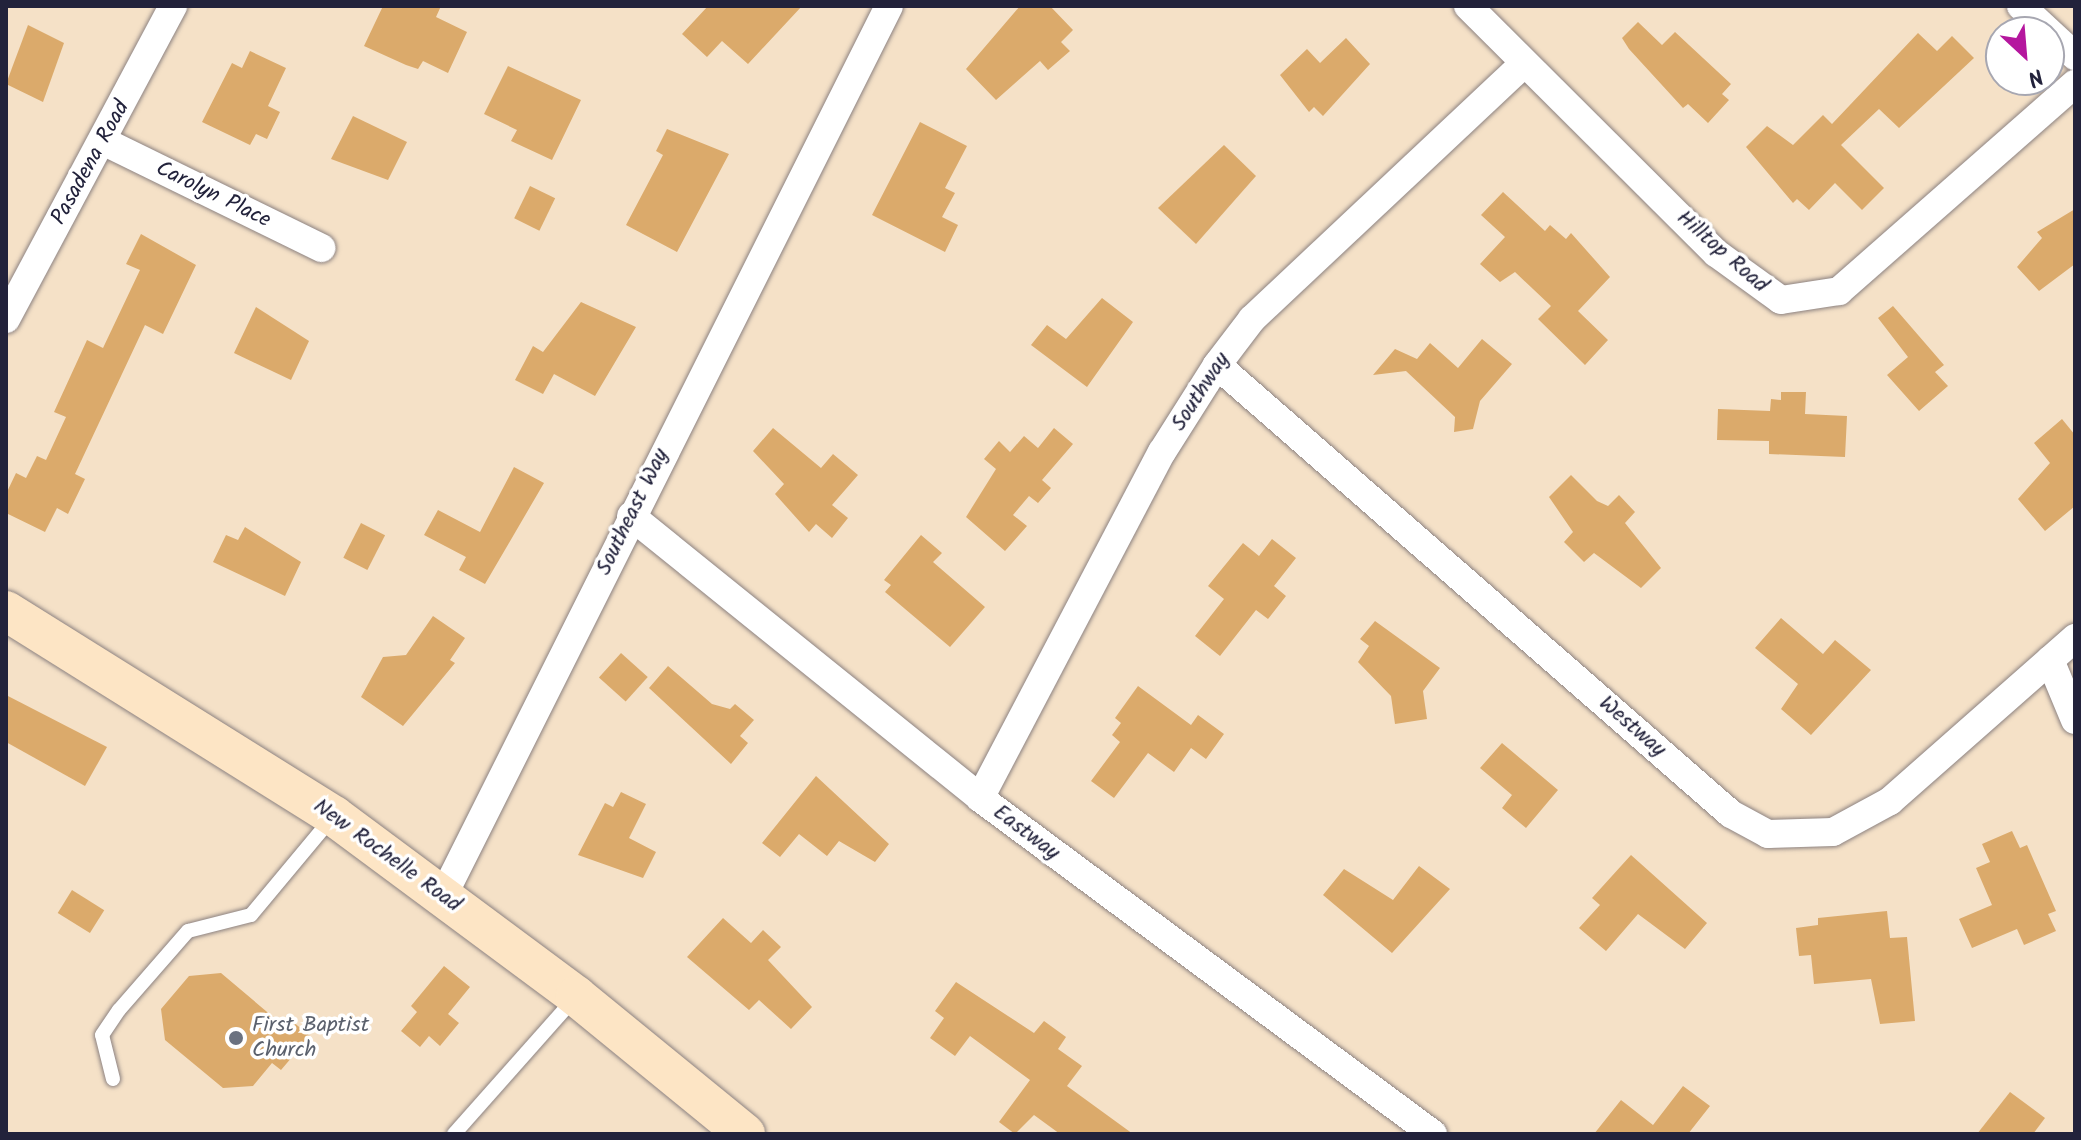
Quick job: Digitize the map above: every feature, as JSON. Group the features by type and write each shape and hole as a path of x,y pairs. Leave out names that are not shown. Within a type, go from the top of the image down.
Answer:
{"main road":[{"name":"New Rochelle Road","path":"6,611 334,816 576,996 745,1134"}],"street":[{"name":"Pasadena Road","path":"6,319 105,142 173,6"},
{"name":"Southeast Way","path":"443,896 823,129 889,6"},
{"name":"Hilltop Road","path":"1468,6 1716,253 1764,293 1800,302 1822,298 1861,274 2075,84"},
{"path":"2021,6 2075,56"},
{"name":"Southway","path":"980,798 1162,452 1217,365 1252,319 1524,64"},
{"name":"Carolyn Place","path":"105,142 321,248"},
{"name":"Westway","path":"1217,365 1731,814 1768,834 1833,832 1880,807 2075,638"},
{"name":"Eastway","path":"631,516 980,798 1433,1134"},
{"path":"2050,660 2075,720"}],"lane":[{"path":"113,1079 102,1035 119,1010 188,931 251,915 334,816"},
{"path":"454,1134 576,996"}],"building":[{"path":"383,6 441,6 436,17 467,32 448,73 423,61 418,69 364,46"},
{"path":"708,6 802,6 748,64 722,41 707,57 682,34"},
{"path":"1020,6 1050,6 1073,30 1061,42 1070,51 1048,70 1040,61 996,100 966,69"},
{"path":"1638,22 1662,45 1675,32 1731,84 1722,94 1729,100 1708,123 1688,104 1683,108 1629,49 1622,38"},
{"path":"28,25 64,43 43,102 6,84"},
{"path":"1918,33 1937,51 1952,36 1974,58 1899,128 1879,109 1841,145 1884,188 1862,210 1835,183 1809,210 1797,199 1793,203 1746,147 1767,126 1793,145 1823,115 1832,124"},
{"path":"1346,38 1370,64 1323,116 1314,107 1309,112 1280,75 1307,49 1320,63"},
{"path":"250,51 286,68 268,106 280,112 267,139 256,134 250,145 202,122 232,63 242,68"},
{"path":"508,66 581,100 552,160 511,141 517,130 484,114"},
{"path":"353,116 407,142 388,180 331,159"},
{"path":"920,122 967,146 945,188 955,193 942,217 958,225 945,252 872,215"},
{"path":"667,129 729,154 677,252 626,225 663,155 656,151"},
{"path":"1224,145 1256,176 1196,244 1158,208"},
{"path":"530,186 555,198 539,231 514,218"},
{"path":"1503,192 1545,231 1550,225 1566,239 1571,233 1610,277 1578,311 1608,340 1585,365 1538,319 1551,306 1515,272 1500,282 1480,264 1505,237 1481,215"},
{"path":"2075,209 2075,264 2039,291 2017,267 2042,238 2037,232"},
{"path":"141,234 196,265 163,334 145,325 75,474 85,479 68,514 57,508 45,532 6,513 6,494 16,473 26,478 37,456 46,460 66,417 54,412 87,340 103,348 140,270 126,264"},
{"path":"1102,298 1133,322 1087,387 1031,345 1047,325 1066,339"},
{"path":"581,302 636,327 595,396 554,374 543,394 515,380 533,346 543,352"},
{"path":"1893,306 1944,365 1935,372 1948,386 1919,411 1887,375 1908,357 1878,318"},
{"path":"256,307 309,341 291,380 234,353"},
{"path":"1482,339 1512,364 1480,401 1473,429 1454,432 1455,417 1406,371 1373,375 1395,349 1417,359 1430,343 1458,368"},
{"path":"1781,392 1806,392 1805,414 1847,416 1845,457 1769,454 1769,441 1717,440 1718,409 1770,411 1771,399 1781,400"},
{"path":"2062,419 2075,435 2075,506 2045,531 2018,499 2050,463 2034,443"},
{"path":"773,428 821,468 833,454 858,475 832,505 848,518 832,538 816,524 809,532 775,494 784,484 753,451"},
{"path":"1054,428 1073,444 1042,480 1051,488 1038,503 1029,496 1013,515 1027,526 1005,551 966,517 996,469 984,459 999,441 1010,452 1024,436 1038,448"},
{"path":"514,467 544,483 485,584 459,570 466,557 424,535 438,510 480,532"},
{"path":"1571,475 1597,501 1608,506 1619,495 1635,512 1625,523 1661,568 1641,588 1594,553 1584,562 1564,542 1573,532 1549,497"},
{"path":"361,523 385,535 367,570 343,558"},
{"path":"245,527 301,562 285,596 213,562 226,535 238,540"},
{"path":"921,535 942,553 933,562 985,607 950,647 885,592 891,585 884,580"},
{"path":"1272,539 1296,558 1274,586 1286,596 1268,619 1256,610 1220,656 1195,636 1224,599 1208,586 1243,543 1259,556"},
{"path":"433,616 465,638 450,660 455,663 403,726 361,697 383,657 406,655"},
{"path":"1781,618 1823,654 1835,640 1871,670 1811,735 1781,709 1798,684 1755,648"},
{"path":"1375,621 1440,668 1423,691 1427,719 1395,724 1391,696 1358,662 1369,646 1360,639"},
{"path":"621,653 648,677 626,702 599,678"},
{"path":"668,666 712,704 730,709 735,704 754,720 740,736 748,743 731,764 649,688"},
{"path":"1138,686 1191,725 1198,715 1224,734 1206,759 1191,748 1174,772 1148,753 1114,798 1091,781 1120,742 1112,735 1121,723 1115,718"},
{"path":"6,695 107,747 85,786 6,742"},
{"path":"1502,743 1558,790 1526,828 1502,808 1512,795 1480,768"},
{"path":"816,776 889,844 875,862 839,841 827,856 799,834 780,857 762,843"},
{"path":"621,792 646,804 629,838 656,852 643,878 578,855 605,803 613,807"},
{"path":"2012,831 2020,848 2027,845 2056,911 2048,914 2056,931 2024,945 2017,929 1972,948 1959,919 1992,905 1976,868 1990,862 1982,844"},
{"path":"1631,855 1707,923 1685,949 1638,914 1606,951 1579,928 1600,905 1592,898"},
{"path":"1419,866 1450,889 1392,953 1323,895 1344,869 1393,900"},
{"path":"72,890 104,910 90,933 58,913"},
{"path":"1887,911 1890,938 1907,937 1915,1021 1880,1024 1871,979 1814,984 1811,955 1799,956 1796,928 1818,925 1818,918"},
{"path":"723,918 751,943 763,930 781,947 768,960 812,1007 791,1029 759,1000 749,1010 687,957"},
{"path":"444,966 470,987 448,1014 459,1023 440,1046 429,1036 420,1047 401,1031 417,1012 411,1006"},
{"name":"First Baptist Church","path":"221,973 279,1022 292,1021 310,1036 281,1070 272,1063 253,1086 223,1088 165,1040 161,1009 189,976"},
{"path":"956,982 1034,1033 1044,1021 1066,1037 1058,1049 1082,1066 1067,1086 1133,1134 1060,1134 1034,1115 1015,1134 999,1122 1030,1080 970,1036 955,1056 930,1038 944,1018 935,1011"},
{"path":"1683,1086 1710,1106 1688,1134 1594,1134 1621,1100 1653,1125"},
{"path":"2010,1092 2045,1118 2033,1134 1977,1134"}],"place":[{"name":"First Baptist Church","path":"236,1038"}]}
